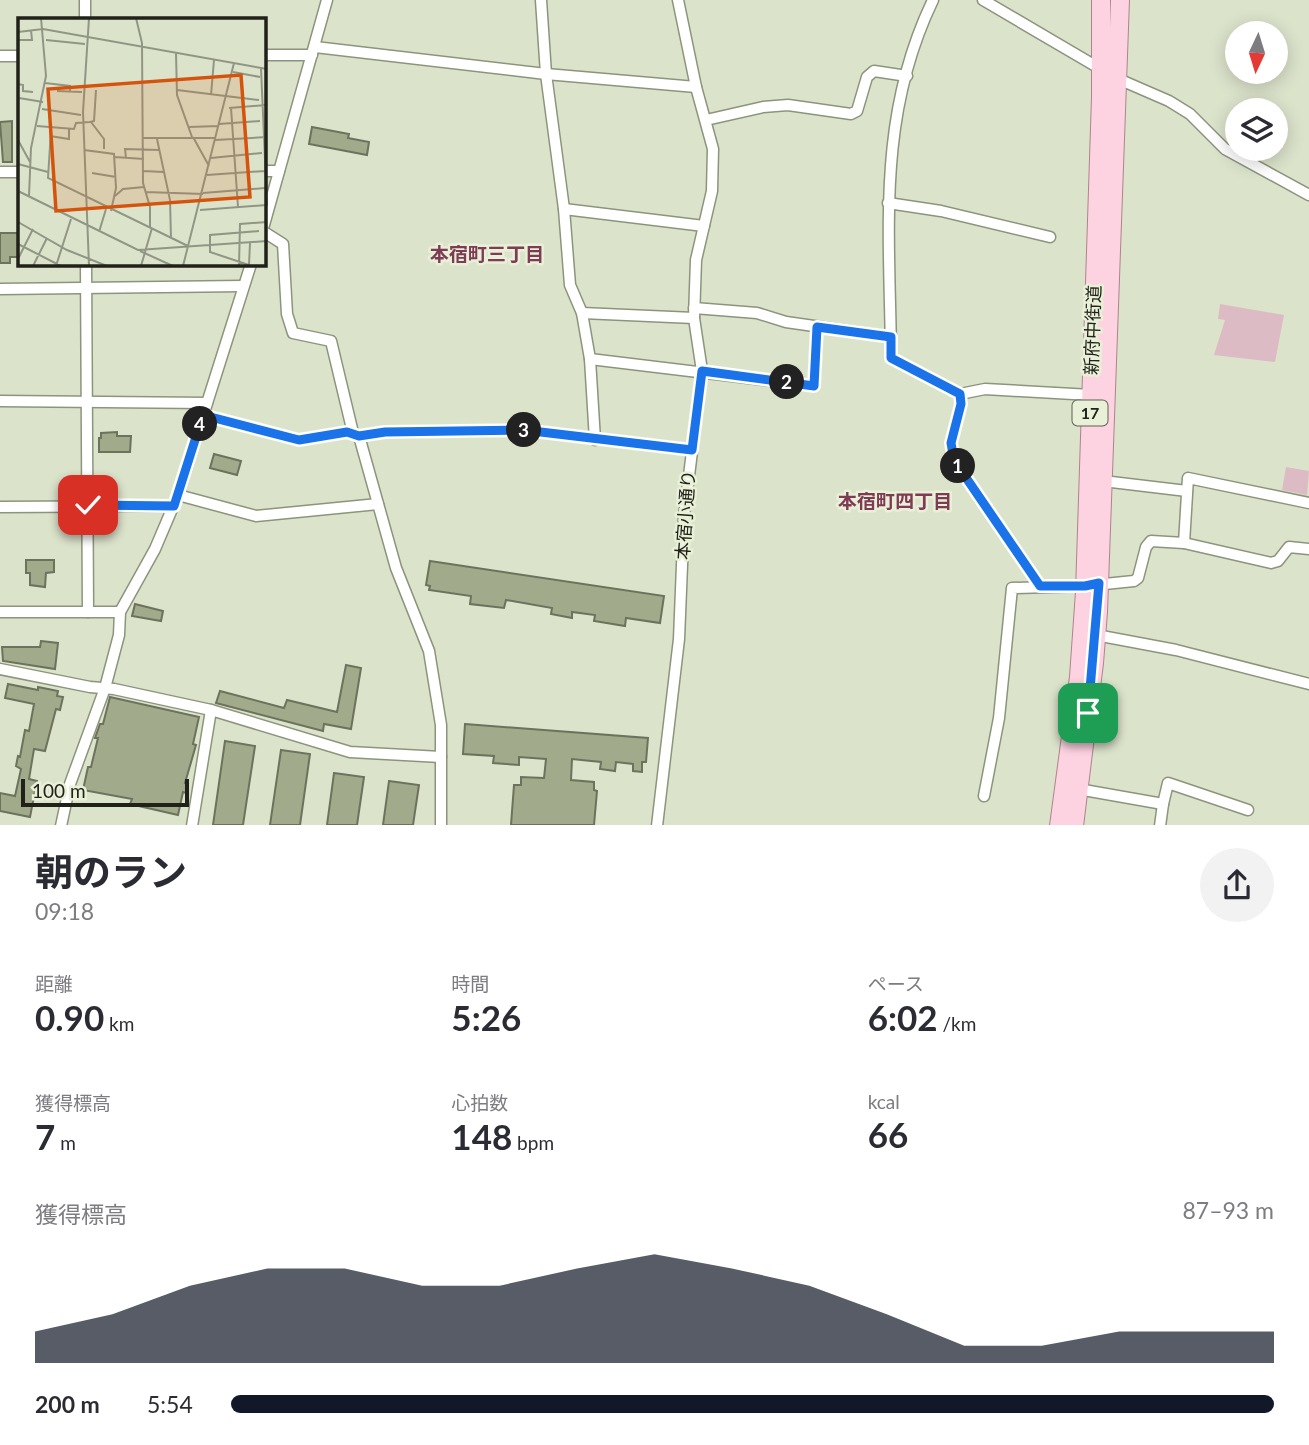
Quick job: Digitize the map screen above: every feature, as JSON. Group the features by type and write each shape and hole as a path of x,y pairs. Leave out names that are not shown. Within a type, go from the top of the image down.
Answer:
{"main road":[{"name":"新府中街道","path":"1059,825 1092,584 1103,481 1109,73 1101,0"},
{"name":"新府中街道","path":"1074,825 1096,635 1092,584 1091,395 1109,73 1120,0"}],"street":[{"path":"85,0 85,18"},
{"path":"266,218 327,0"},
{"path":"541,0 546,74 564,209 570,285 582,313 590,359 595,440"},
{"name":"本宿小通り","path":"657,825 679,639 684,516 702,371 694,313 696,260 712,191 713,149 696,87 678,0"},
{"path":"933,0 919,30 894,124 888,180 891,358 960,394 985,389 1091,395"},
{"path":"984,0 1109,73 1169,101 1190,114 1225,149 1309,195"},
{"path":"266,55 313,51 696,87"},
{"path":"0,56 18,56"},
{"path":"706,120 763,107 788,105 851,114 857,111 867,77 874,71 907,76"},
{"path":"266,171 279,171"},
{"path":"0,172 18,172"},
{"path":"888,203 941,211 1050,237"},
{"path":"564,209 704,226"},
{"path":"266,233 283,244 287,314 293,333 331,341 396,568 429,651 442,725 441,825"},
{"path":"86,266 88,612"},
{"path":"61,825 70,783 105,688 119,635 120,612 155,550 174,506 250,266"},
{"path":"0,289 243,286"},
{"path":"582,313 757,313 786,322 891,337"},
{"path":"590,359 814,386 817,327"},
{"path":"960,394 961,404 951,443 954,460 1040,586"},
{"path":"0,401 207,403"},
{"path":"203,415 299,440 385,432 524,430 692,450"},
{"path":"1184,542 1188,478 1309,503"},
{"path":"1103,481 1187,491"},
{"path":"178,495 256,516 378,504"},
{"path":"0,507 174,506"},
{"path":"984,796 999,718 1012,588 1134,581 1138,578 1146,547 1151,541 1184,542 1270,563 1278,561 1289,547 1309,546"},
{"path":"0,612 120,612"},
{"path":"1096,635 1176,650 1309,684"},
{"path":"0,669 211,710 350,752 441,757"},
{"path":"192,825 211,710"},
{"path":"1160,825 1168,783 1248,810"},
{"path":"1079,789 1163,804"}],"shaded area":[{"path":"1220,304 1284,315 1275,362 1214,355 1225,320 1218,319"},
{"path":"1286,467 1309,471 1307,495 1282,490"}],"building":[{"path":"12,121 12,162 3,162 0,122"},
{"path":"312,127 349,134 348,138 369,142 367,155 309,144"},
{"path":"0,233 18,233 18,257 10,257 10,263 0,263"},
{"path":"117,432 117,436 131,436 130,452 99,452 101,433"},
{"path":"214,454 241,461 237,475 210,468"},
{"path":"26,560 54,560 54,572 46,573 45,587 30,585"},
{"path":"430,561 664,596 660,623 626,618 625,626 594,621 595,615 572,612 572,618 551,614 552,608 506,600 504,608 470,604 471,596 429,590 430,586 426,585"},
{"path":"135,604 163,611 161,621 132,616"},
{"path":"41,641 58,643 55,669 3,661 2,647 40,647"},
{"path":"346,665 361,668 351,729 324,724 323,731 216,703 220,691 284,708 287,700 337,712"},
{"path":"8,684 58,691 57,696 63,697 60,710 56,709 45,751 34,749 29,779 37,781 30,817 0,811 0,793 15,796 21,769 16,766 18,756 20,757 25,730 29,731 34,704 5,698"},
{"path":"110,697 199,717 193,744 196,745 185,783 188,784 186,793 183,792 178,815 130,804 132,799 83,790 98,738 95,738 100,724 103,724"},
{"path":"465,724 648,738 646,762 642,762 642,772 633,771 633,764 616,762 615,771 600,769 601,762 572,759 571,780 594,782 594,790 597,791 594,825 511,825 514,785 521,785 521,777 544,778 546,759 519,757 519,765 493,763 494,756 463,754"},
{"path":"225,741 255,746 243,825 213,825"},
{"path":"281,750 310,754 300,825 270,825"},
{"path":"334,773 364,777 357,825 327,825"},
{"path":"389,781 419,785 413,825 383,825"}],"district":[{"name":"本宿町三丁目","path":"487,254"},
{"name":"本宿町四丁目","path":"895,501"}],"route":[{"path":"88,505 174,506 203,415 299,440 347,432 359,436 385,432 524,430 692,450 702,371 814,386 817,327 891,337 891,358 960,394 961,404 951,443 954,460 1040,586 1085,586 1099,583 1088,713"}]}
